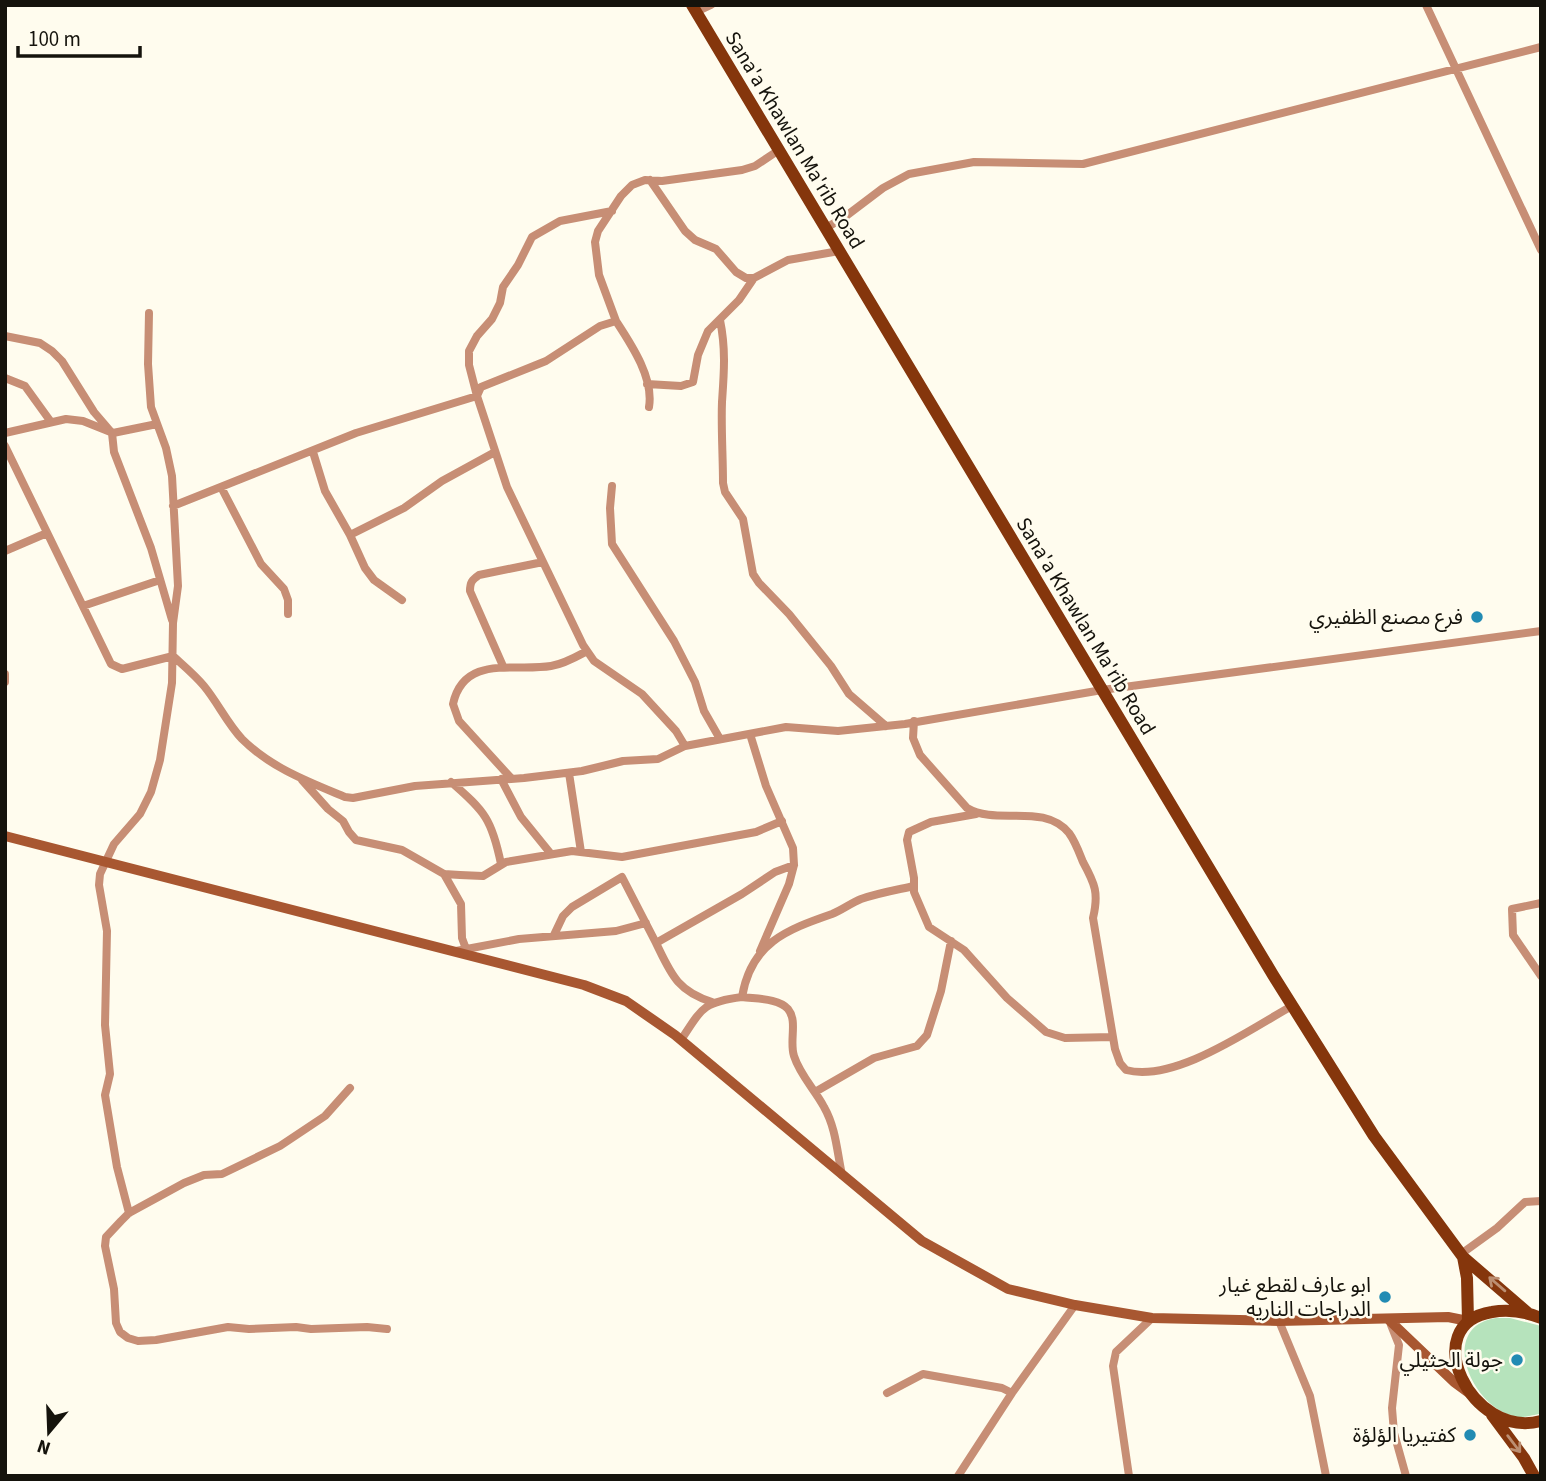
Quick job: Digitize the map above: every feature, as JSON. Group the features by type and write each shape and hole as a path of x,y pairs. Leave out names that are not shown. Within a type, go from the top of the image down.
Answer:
{"main road":[{"name":"Sana'a Khawlan Ma'rib Road","path":"694,8 1292,1006 1374,1136 1462,1255 1535,1316"},
{"path":"1462,1255 1468,1321"},
{"path":"1534,1476 1524,1458 1491,1415 1469,1393 1457,1369 1455,1355 1459,1335 1468,1321 1483,1313 1497,1311 1535,1316"},
{"path":"1491,1415 1518,1424 1541,1421"}],"street":[{"path":"694,8 711,5"},
{"path":"1426,5 1541,250"},
{"path":"826,228 883,188 909,174 974,162 1083,164 1541,47"},
{"path":"649,407 647,384 634,350 616,321 599,275 595,242 598,231 632,185 645,180 662,181 742,170 755,166 779,150"},
{"path":"650,180 685,231 695,240 716,249 736,272 746,278 754,278"},
{"path":"612,211 560,221 532,237 519,265 503,287 500,303 492,319 477,336 469,351 469,365 507,487 587,650 594,661 642,694 676,731 685,746"},
{"path":"647,384 681,386 693,382 698,355 708,331 739,300 754,278 788,260 839,251"},
{"path":"129,1213 117,1167 105,1095 110,1074 105,1025 107,930 99,885 105,862 114,844 140,814 151,792 168,714 173,623 178,586 172,476 166,448 151,407 149,313"},
{"path":"720,320 725,343 722,402 723,484 725,492 743,519 753,574 822,655 849,694 886,726"},
{"path":"173,506 356,433 477,396 481,387 547,360 600,326 616,321"},
{"path":"5,336 40,343 52,351 62,361 94,412 112,433 114,452 150,548 173,623"},
{"path":"5,378 24,386 51,422"},
{"path":"5,433 66,419 83,421 112,433 157,424"},
{"path":"5,446 111,664 122,669 173,656"},
{"path":"313,452 325,491 365,568 374,580 402,600"},
{"path":"350,535 404,508 442,481 495,452"},
{"path":"612,486 609,519 612,544 664,625 695,682 704,711 720,740"},
{"path":"221,487 261,564 284,589 288,600 288,614"},
{"path":"5,551 47,533"},
{"path":"503,666 470,591 472,579 479,575 542,562"},
{"path":"83,606 160,580"},
{"path":"173,656 203,684 243,740 276,766 345,797 353,798 415,786 569,772 623,761 658,759 685,746 786,727 838,731 886,726 1102,690 1541,631"},
{"path":"511,778 459,721 453,704 461,683 478,672 503,666 551,666 564,663 587,650"},
{"path":"5,674 5,682"},
{"path":"914,721 913,738 920,755 958,801 976,814"},
{"path":"742,997 751,969 789,884 794,865 793,848 766,786 750,734"},
{"path":"569,772 576,834 581,852"},
{"path":"300,778 328,809 343,821 356,840 402,850 444,874 483,876 501,864 551,854 581,852 622,858 756,832 782,821"},
{"path":"501,779 521,817 551,854"},
{"path":"451,782 474,801 485,815 493,832 501,864"},
{"path":"1113,1037 1065,1038 1046,1031 1007,998 982,968 951,941 929,927 914,886 907,840 909,832 931,822 976,814 1035,816 1060,825 1069,834 1096,887 1093,918 1113,1037 1120,1063 1126,1070 1152,1071 1180,1065 1205,1055 1292,1006"},
{"path":"5,836 460,950 584,985 626,1001 681,1040 922,1241 1008,1289 1075,1305 1152,1318 1279,1321 1448,1317 1468,1321"},
{"path":"622,858 622,877 672,974 682,988 694,996 712,1002"},
{"path":"656,943 775,873 794,865"},
{"path":"444,874 461,904 460,950"},
{"path":"554,935 563,916 572,907 622,877"},
{"path":"759,954 790,929 834,914 860,899 914,886"},
{"path":"1541,903 1512,909 1513,934 1541,976"},
{"path":"460,950 554,935 616,931 646,923"},
{"path":"815,1092 874,1058 917,1046 927,1035 941,991 951,941"},
{"path":"681,1040 700,1010 712,1002 742,997 770,1000 784,1005 793,1020 794,1057 834,1126 842,1175"},
{"path":"350,1088 325,1116 280,1146 222,1174 204,1175 184,1183 129,1213 106,1237 116,1323 120,1332 128,1338 156,1340 228,1327 387,1329"},
{"path":"1462,1255 1525,1202 1541,1201"},
{"path":"958,1476 1012,1393 1075,1305"},
{"path":"1129,1476 1113,1366 1116,1352 1152,1318"},
{"path":"1389,1320 1469,1393"},
{"path":"1389,1320 1399,1345 1392,1408 1394,1433 1406,1476"},
{"path":"1279,1321 1310,1396 1326,1476"},
{"path":"887,1393 923,1374 1002,1388 1012,1393"}],"green space":[{"path":"1496,1318 1510,1318 1541,1326 1539,1414 1517,1417 1500,1411 1475,1385 1467,1368 1465,1351 1468,1336 1478,1325"}],"place":[{"name":"فرع مصنع الظفيري","path":"1477,617"},
{"name":"ابو عارف لقطع غيار الدراجات الناريه","path":"1385,1297"},
{"name":"جولة الحثيلي","path":"1517,1360"},
{"name":"كفتيريا الؤلؤة","path":"1470,1435"}]}
